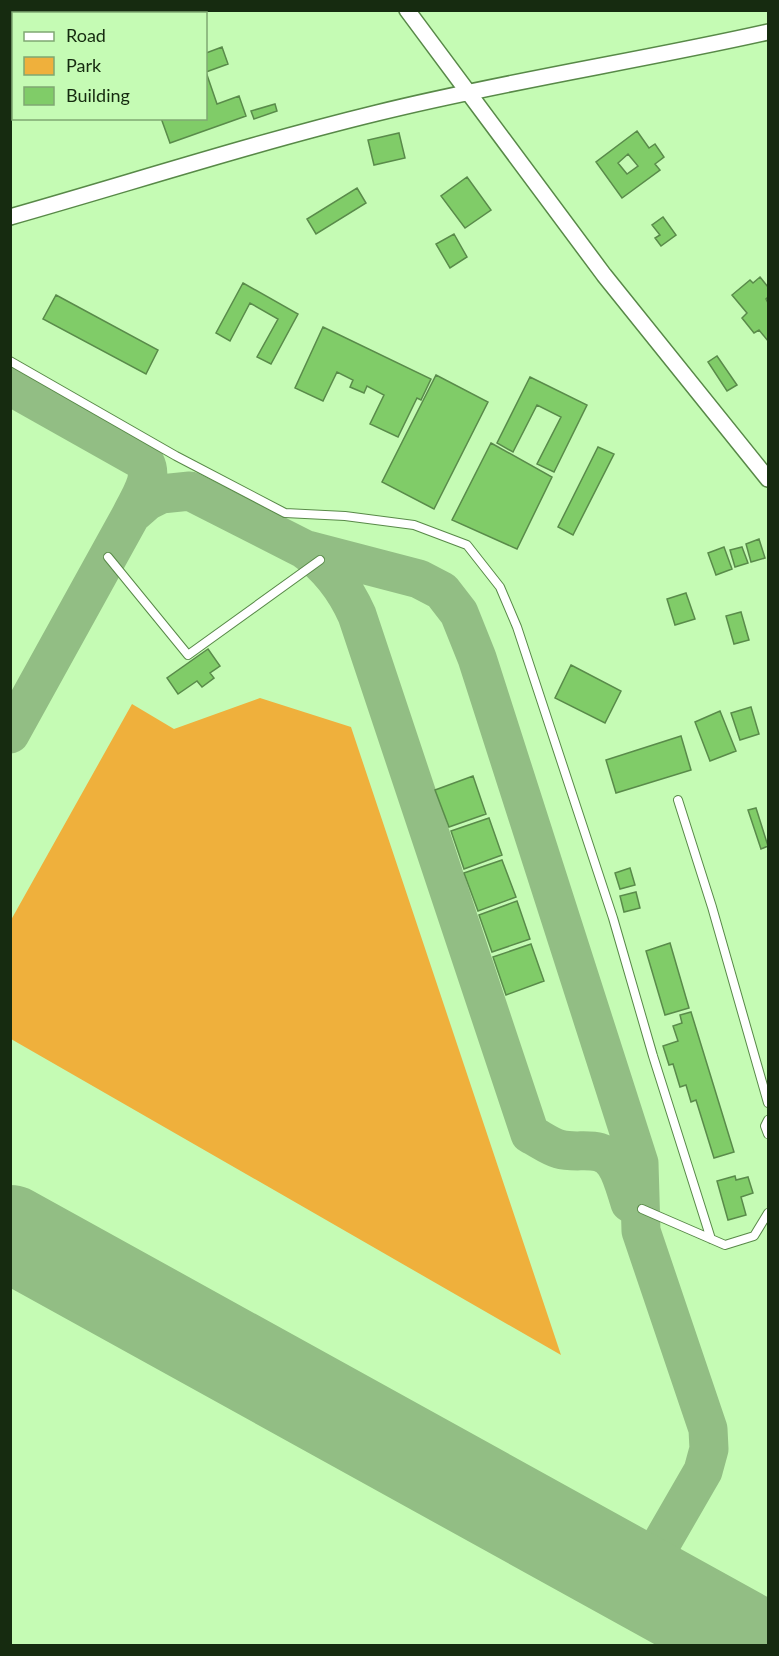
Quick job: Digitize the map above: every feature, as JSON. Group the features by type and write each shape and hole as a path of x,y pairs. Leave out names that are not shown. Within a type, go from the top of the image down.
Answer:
{"street":[{"path":"406,10 604,275 768,479"},
{"path":"10,218 375,113 466,92 671,54 768,32"}],"lane":[{"path":"10,361 176,456 285,513 345,516 414,525 467,544 500,587 517,627 613,918 653,1056 711,1239"},
{"path":"108,557 188,655 320,560"},
{"path":"678,800 712,907 768,1103"},
{"path":"768,1120 765,1126 768,1134"},
{"path":"642,1209 724,1245 754,1236 768,1213"}],"green space":[{"path":"260,698 351,727 561,1355 11,1039 11,920 132,704 174,729"}],"building":[{"path":"133,10 152,10 152,12 134,12"},
{"path":"222,47 228,64 207,72 207,53"},
{"path":"207,75 217,104 239,96 246,116 170,143 162,120 207,120"},
{"path":"275,104 277,111 254,119 251,111"},
{"path":"637,131 649,148 655,144 664,157 655,164 660,170 622,198 596,162","holes":["628,154 638,166 627,174 618,163"]},
{"path":"399,133 405,158 374,165 368,140"},
{"path":"467,177 491,210 465,228 441,196"},
{"path":"357,188 366,203 316,234 307,219"},
{"path":"663,217 676,235 661,246 655,238 660,235 652,225"},
{"path":"454,234 467,257 450,268 436,244"},
{"path":"760,277 768,287 766,299 768,303 768,341 759,330 754,333 742,318 747,313 732,295 750,280 753,283"},
{"path":"243,283 298,314 271,364 257,357 278,319 250,303 230,341 216,333"},
{"path":"56,295 158,350 146,374 43,319"},
{"path":"323,327 431,379 421,400 417,398 398,437 370,424 384,395 367,386 364,393 350,387 353,380 337,372 323,401 295,388"},
{"path":"717,356 737,385 727,391 708,362"},
{"path":"436,375 488,402 434,509 382,482"},
{"path":"530,377 587,405 554,472 537,464 561,417 537,405 513,452 497,443"},
{"path":"491,443 552,477 517,549 452,520"},
{"path":"598,447 614,454 573,535 558,527"},
{"path":"759,539 765,558 751,562 746,544"},
{"path":"724,547 732,569 716,575 708,553"},
{"path":"742,547 748,563 735,567 730,550"},
{"path":"686,593 695,619 675,625 667,599"},
{"path":"741,612 749,640 734,644 726,616"},
{"path":"208,649 220,666 210,673 214,678 202,687 197,681 178,694 167,678"},
{"path":"571,665 621,691 605,723 555,698"},
{"path":"751,707 759,734 740,740 731,713"},
{"path":"720,711 736,751 710,761 695,722"},
{"path":"681,736 691,770 616,793 606,760"},
{"path":"473,776 486,814 449,827 435,790"},
{"path":"756,808 768,846 761,849 748,810"},
{"path":"489,818 502,855 464,869 451,831"},
{"path":"502,860 516,897 478,911 464,873"},
{"path":"630,868 635,885 620,889 615,873"},
{"path":"636,892 640,908 624,912 620,896"},
{"path":"517,901 530,939 492,952 479,915"},
{"path":"670,943 689,1008 665,1015 646,951"},
{"path":"531,944 544,981 506,995 493,957"},
{"path":"691,1012 734,1152 714,1158 696,1100 691,1102 686,1085 680,1087 673,1064 669,1065 663,1046 678,1041 673,1026 682,1023 680,1015"},
{"path":"735,1176 736,1180 748,1177 753,1193 741,1197 746,1215 728,1220 717,1181"}],"taxiway":[{"path":"10,386 145,462 147,482 131,515"},
{"path":"10,734 131,515 147,501 161,494 190,491 304,549 419,579 442,591 459,613 477,658 639,1163 641,1231 708,1429 709,1449 703,1471 639,1582"},
{"path":"304,549 335,578 357,615 530,1134 559,1149 596,1152 609,1158 620,1173 630,1203"}],"runway":[{"path":"10,1233 757,1646"}]}
